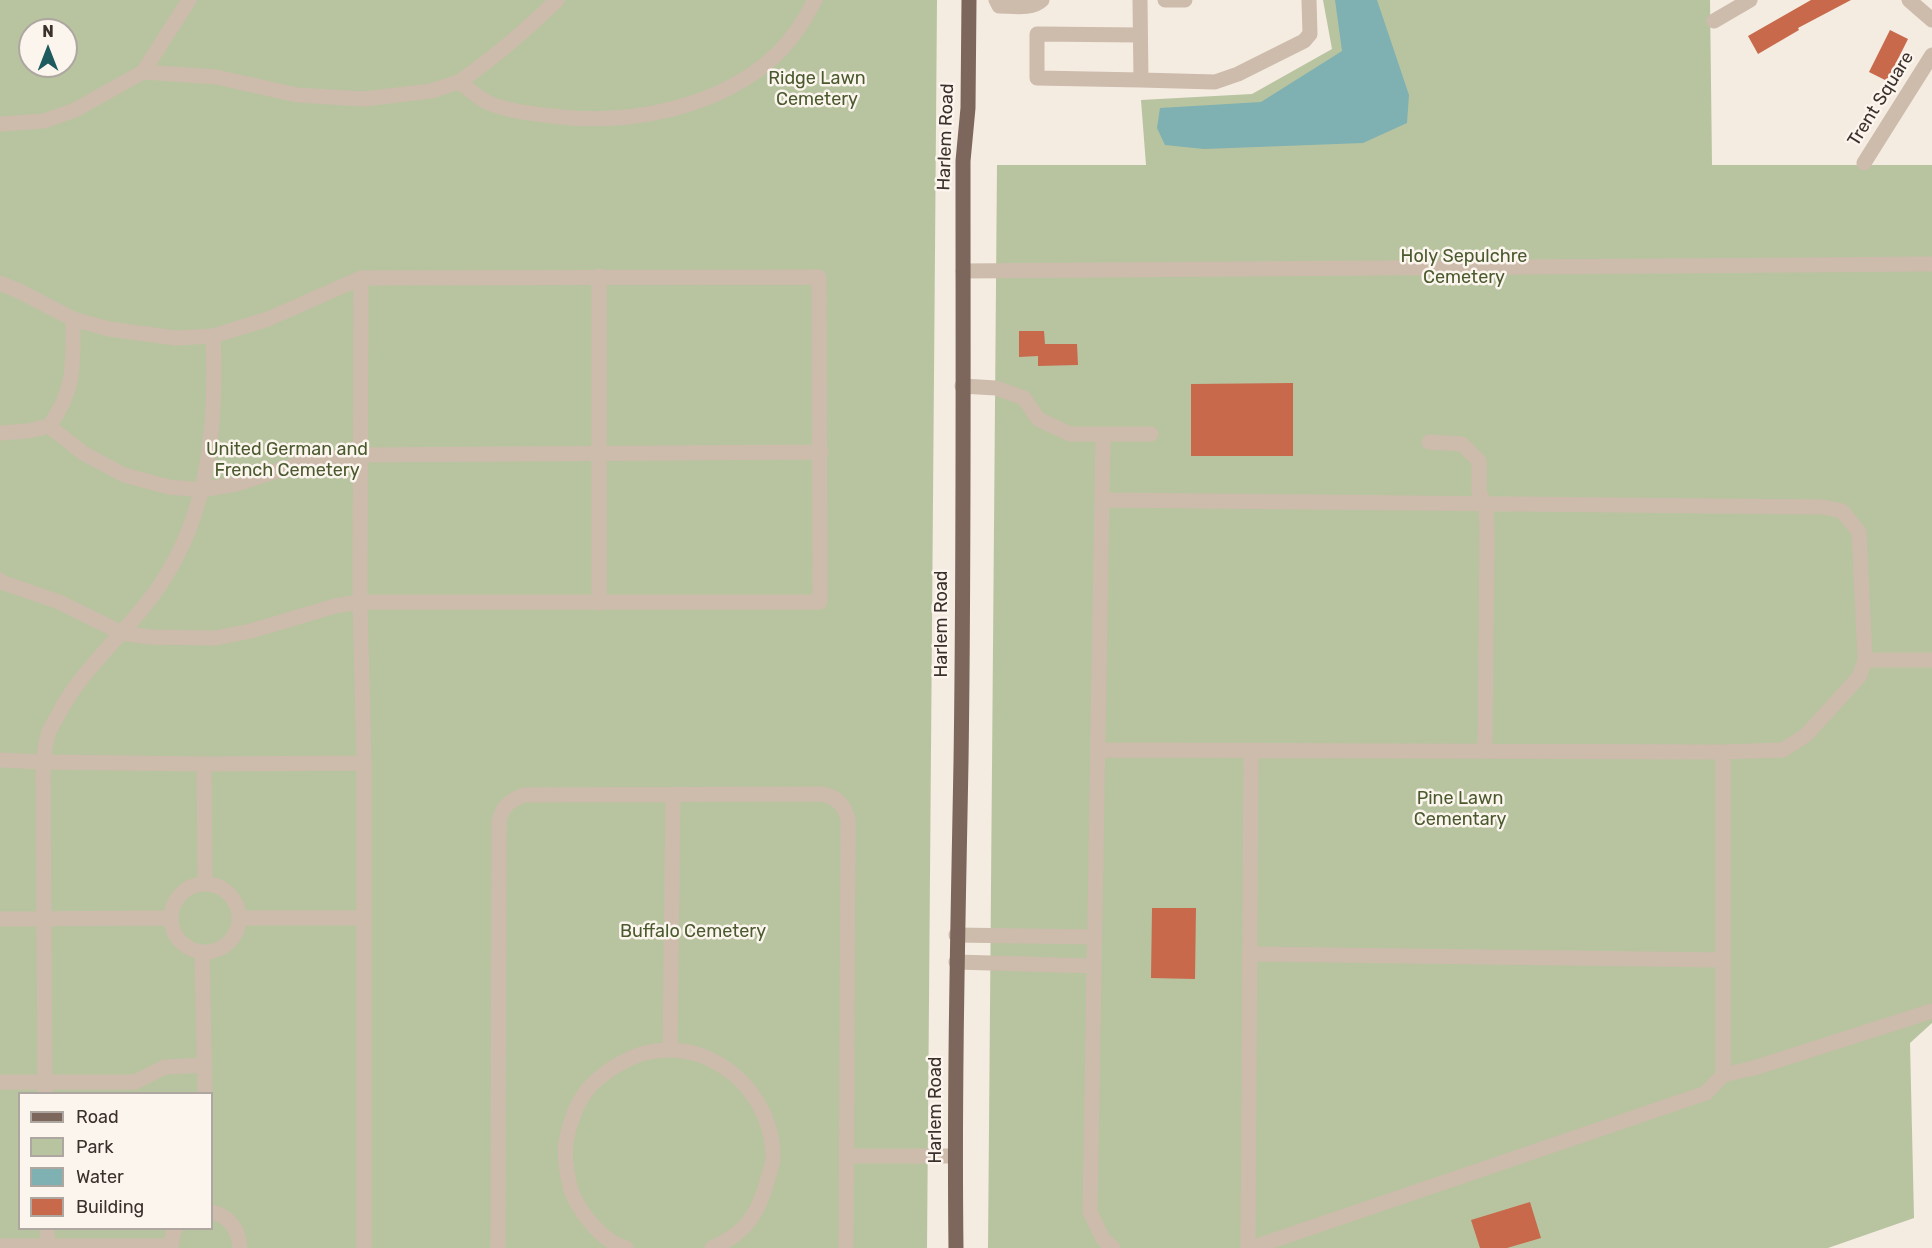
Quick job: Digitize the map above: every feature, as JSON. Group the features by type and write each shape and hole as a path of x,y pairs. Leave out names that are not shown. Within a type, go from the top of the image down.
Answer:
{"main road":[{"name":"Harlem Road","path":"956,1248 956,935 961,761 963,161 968,108 969,0"}],"street":[{"path":"0,124 44,121 75,110 143,72 189,0"},
{"path":"143,72 216,77 297,95 364,99 431,91 459,82 488,62 524,33 557,0"},
{"path":"459,82 489,103 530,113 577,120 651,113 698,101 744,80 780,51 807,15 815,0"},
{"path":"996,0 999,6 1038,4 1042,0"},
{"path":"1140,0 1141,80"},
{"path":"1165,0 1185,0"},
{"path":"1140,35 1037,34 1037,78 1215,82 1238,74 1304,41 1310,34 1309,0"},
{"path":"1714,21 1750,0"},
{"path":"1909,0 1932,20"},
{"name":"Trent Square","path":"1864,163 1932,55"},
{"path":"963,271 1932,264"},
{"path":"599,276 599,603"},
{"path":"0,283 73,319 109,329 176,338 213,336 268,319 361,278 819,276 821,452 820,602 360,602 334,606 271,626 215,638 150,637 122,633 59,602 0,580"},
{"path":"361,278 360,602 364,763 364,1248"},
{"path":"0,434 48,426 62,405 72,377 73,319"},
{"path":"45,1088 43,762 48,734 68,695 122,633 162,582 189,530 202,490 210,451 215,380 213,336"},
{"path":"962,386 996,388 1024,398 1038,419 1070,434 1151,434"},
{"path":"48,426 83,453 124,475 169,487 202,490 236,484 308,461 361,455 821,452"},
{"path":"1103,434 1090,1212 1103,1239 1113,1248"},
{"path":"1428,442 1462,444 1479,461 1479,492 1485,504 1487,523 1485,751"},
{"path":"1098,750 1723,752 1784,750 1806,735 1858,677 1865,660 1858,531 1842,511 1823,507 1102,500"},
{"path":"1865,660 1932,660"},
{"path":"1251,750 1249,1248 1706,1093 1723,1075 1754,1068 1932,1011"},
{"path":"1723,752 1723,1075"},
{"path":"0,760 204,764 364,763"},
{"path":"204,764 205,884"},
{"path":"670,1050 673,794"},
{"path":"498,1248 500,816 507,803 524,795 673,794 821,794 834,798 846,811 848,820 846,1248"},
{"path":"205,884 218,887 229,894 236,905 239,918 232,939 224,947 202,952 190,949 180,942 173,931 170,918 177,898 184,891 205,884"},
{"path":"0,919 170,918"},
{"path":"239,918 363,918"},
{"path":"956,935 1095,937"},
{"path":"202,952 205,1092"},
{"path":"1250,954 1723,960"},
{"path":"956,962 1094,966"},
{"path":"626,1248 591,1224 572,1193 564,1158 566,1135 578,1101 602,1074 634,1056 670,1050 689,1052 723,1065 750,1088 768,1120 774,1156 760,1206 737,1234 712,1248"},
{"path":"0,1082 45,1088 135,1082 165,1067 205,1065"},
{"path":"846,1156 955,1156"},
{"path":"213,1212 226,1218 233,1226 240,1248"},
{"path":"47,1230 48,1247"},
{"path":"0,1246 171,1247 175,1230"}],"green space":[{"name":"United German and French Cemetery","path":"0,0 937,0 927,1248 0,1248"},
{"name":"Pine Lawn Cementary","path":"1323,0 1710,0 1712,165 1932,165 1932,1023 1910,1043 1914,1218 1828,1248 988,1248 997,165 1146,165 1141,100 1252,94 1332,49"}],"water":[{"path":"1335,0 1377,0 1409,95 1407,123 1363,143 1204,149 1165,145 1157,128 1160,108 1261,102 1342,51"}],"building":[{"path":"1811,0 1851,0 1798,28 1799,30 1758,54 1748,36"},
{"path":"1890,30 1908,39 1887,81 1869,72"},
{"path":"1019,331 1044,331 1045,344 1077,344 1078,365 1038,366 1038,356 1019,357"},
{"path":"1293,383 1293,456 1191,456 1191,384"},
{"path":"1152,908 1196,908 1195,979 1151,978"},
{"path":"1530,1202 1541,1238 1507,1248 1480,1248 1471,1220"}],"park label":[{"name":"Ridge Lawn Cemetery","path":"817,89"},
{"name":"Holy Sepulchre Cemetery","path":"1464,267"},
{"name":"Buffalo Cemetery","path":"693,932"}]}
